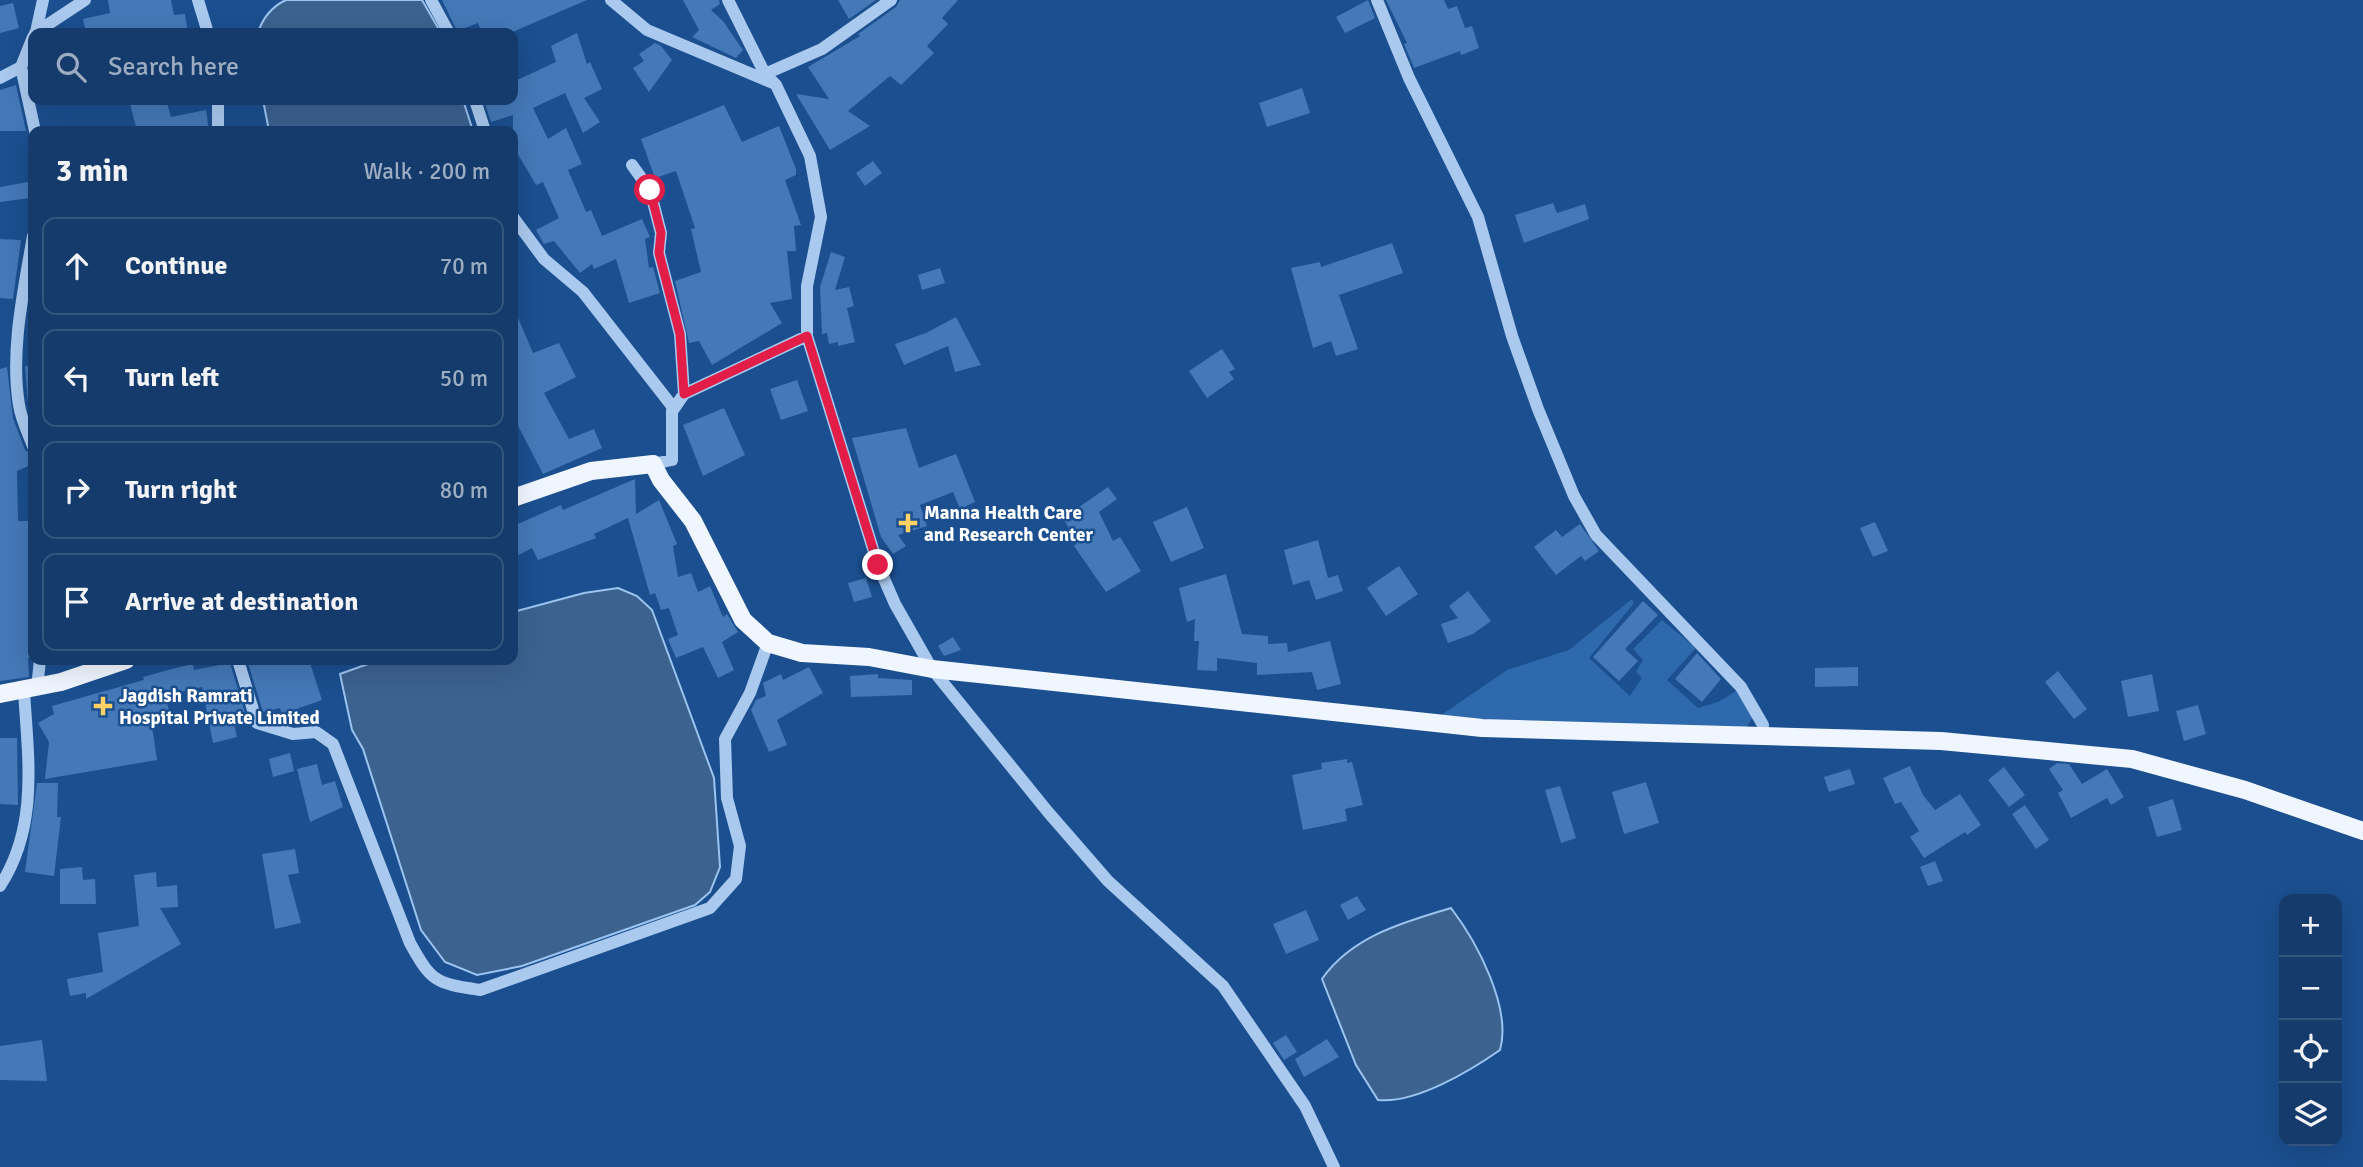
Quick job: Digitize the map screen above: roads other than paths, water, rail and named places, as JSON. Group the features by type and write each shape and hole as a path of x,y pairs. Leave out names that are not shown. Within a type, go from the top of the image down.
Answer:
{"main road":[{"path":"518,496 592,471 653,464 661,480 693,521 743,620 768,643 802,653 869,657 932,669 1482,728 1941,741 2132,759 2245,790 2363,831"},
{"path":"0,694 30,690 110,665"}],"street":[{"path":"36,28 43,0"},
{"path":"44,28 85,0"},
{"path":"198,0 206,28"},
{"path":"431,0 446,28"},
{"path":"611,0 647,30 776,85"},
{"path":"728,0 765,74 776,85 810,156 818,198 819,237 807,286 807,336 878,565 895,604 932,669 991,745 1108,881 1223,986 1305,1106 1334,1167"},
{"path":"765,74 822,49 891,0"},
{"path":"1377,0 1409,78 1478,217 1512,336 1561,467 1585,518 1596,535 1741,687 1763,725 1762,736"},
{"path":"28,50 21,67 28,99"},
{"path":"0,78 21,67"},
{"path":"29,105 34,126"},
{"path":"218,105 218,126"},
{"path":"477,105 483,126"},
{"path":"632,164 650,190 661,233 659,253 680,334 684,394"},
{"path":"518,224 544,260 583,292 650,375 673,410"},
{"path":"28,264 18,355 19,405 28,431"},
{"path":"653,464 672,460 673,410 684,394 807,336"},
{"path":"240,665 257,723 293,734 316,732 333,744 410,943 426,973 445,985 480,990 710,908 736,880 740,846 727,798 725,738 750,692 768,643"},
{"path":"0,886 13,866 30,797 30,690 38,665"}],"place":[{"name":"Manna Health Care and Research Center","path":"908,523"},
{"name":"Jagdish Ramrati Hospital Private Limited","path":"103,706"}]}
